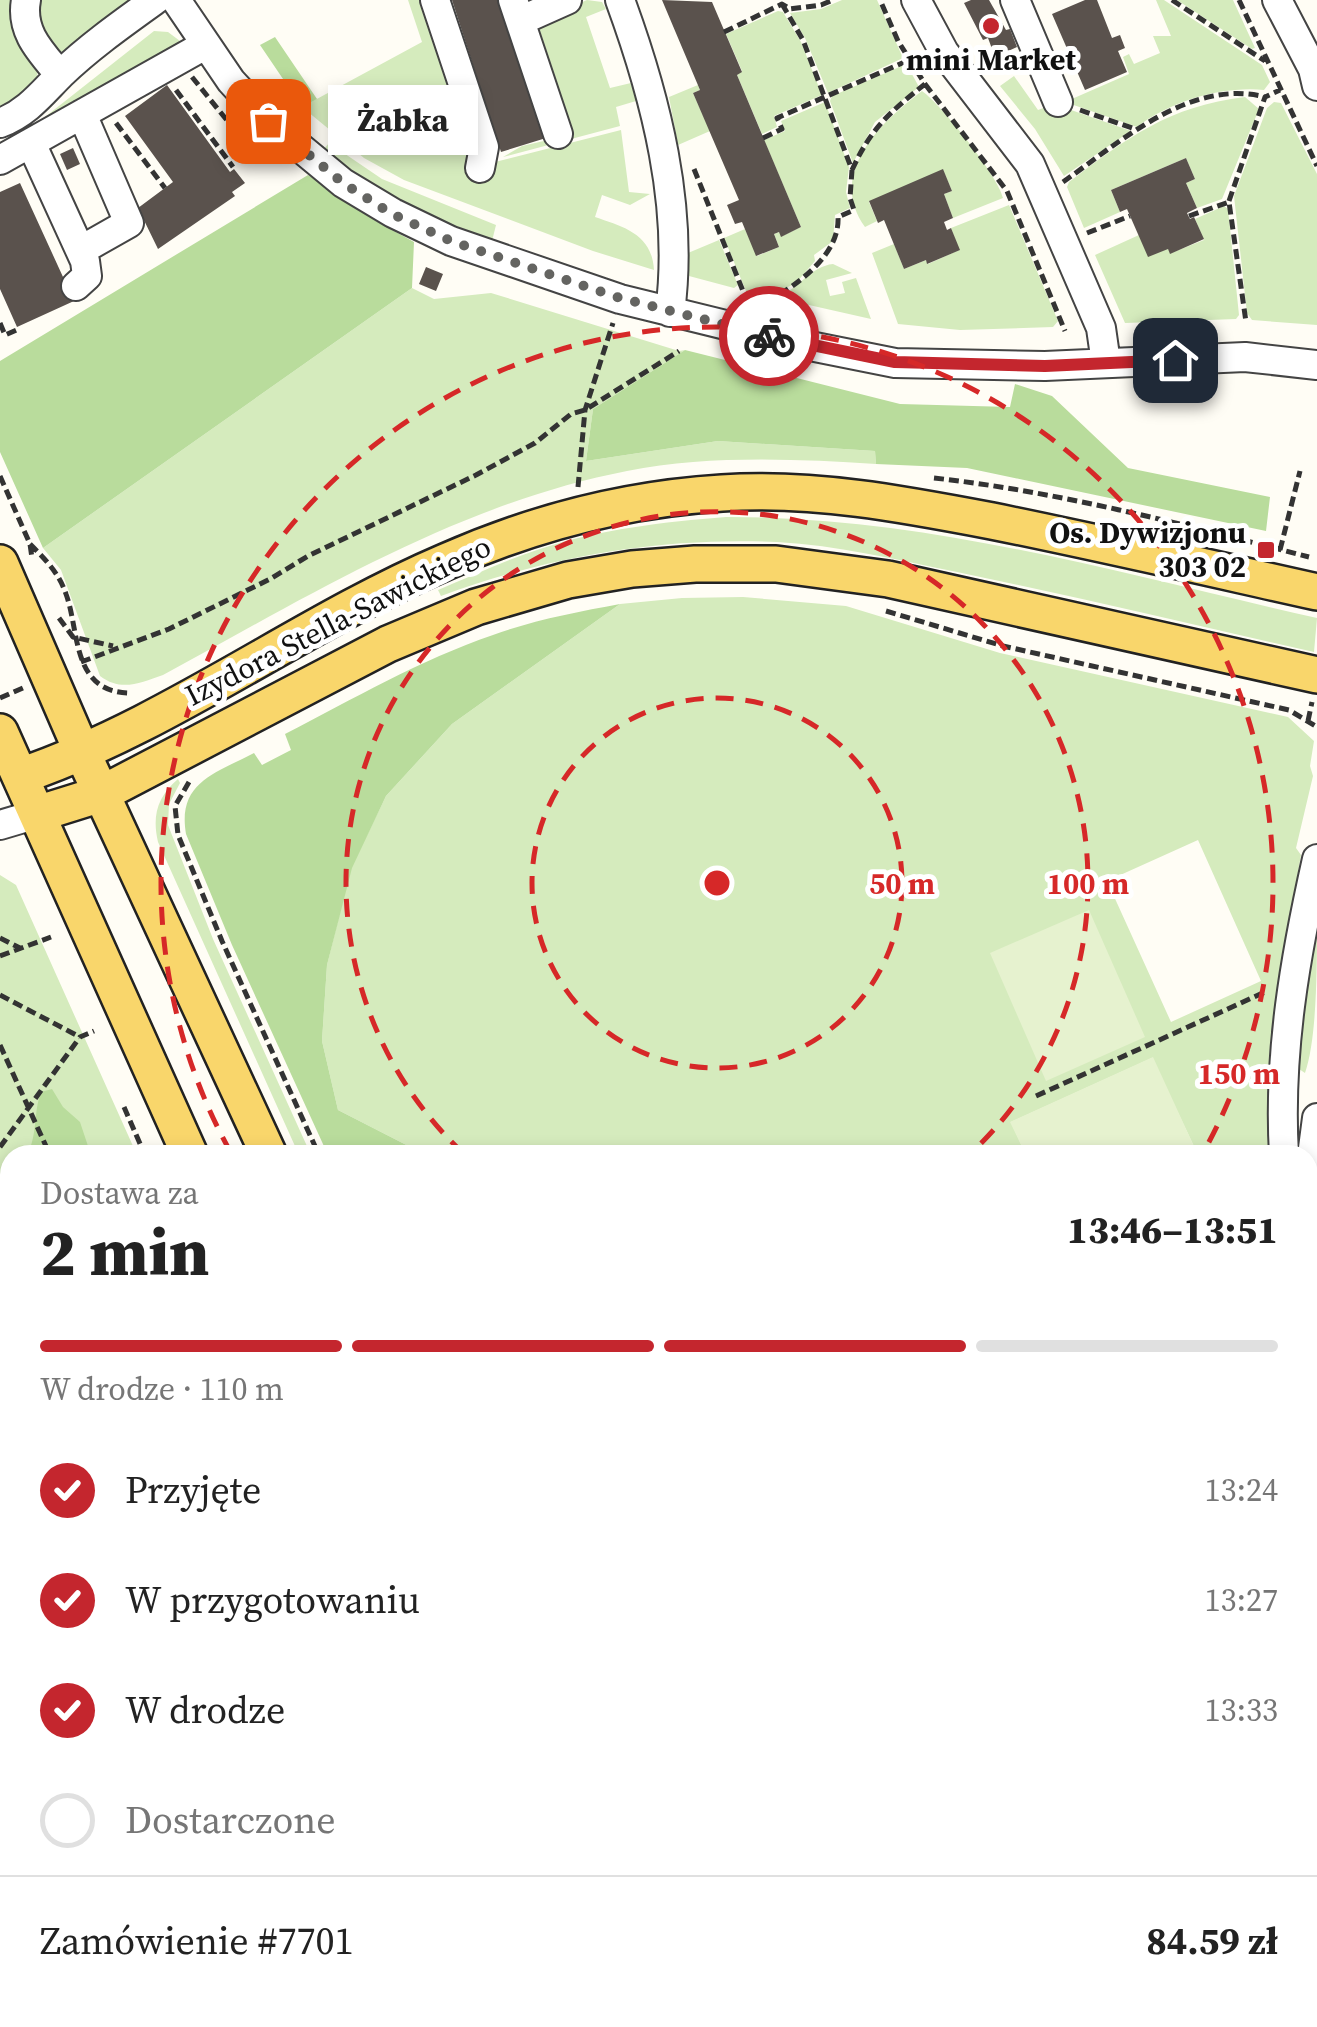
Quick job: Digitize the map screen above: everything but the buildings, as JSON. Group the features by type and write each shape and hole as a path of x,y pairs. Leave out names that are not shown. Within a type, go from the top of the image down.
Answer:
{"main road":[{"name":"Izydora Stella-Sawickiego","path":"10,779 82,752 442,563 560,519 625,504 723,492 819,493 917,507 1054,534 1317,592"},
{"path":"16,561 82,752 264,1145"},
{"name":"Izydora Stella-Sawickiego","path":"38,814 101,794 388,644 476,607 568,580 632,569 776,564 888,580 1315,689"},
{"path":"0,732 10,779 38,814 186,1145"}],"street":[{"path":"26,0 24,18 30,37 60,75"},
{"path":"0,123 22,112 60,75 154,0"},
{"path":"176,0 205,45 268,121 343,183 392,214 451,241 620,298 895,362 1045,366 1245,357 1317,364"},
{"path":"435,0 484,147 480,168"},
{"path":"558,134 516,10 568,0"},
{"path":"620,0 656,109 671,206 674,280 670,312"},
{"path":"916,0 944,52 1030,164 1101,328 1106,363"},
{"path":"1015,0 1058,102"},
{"path":"1277,0 1316,76"},
{"path":"0,160 96,114 205,45"},
{"path":"92,244 128,223 96,114"},
{"path":"31,143 86,261 86,276 76,286"},
{"path":"0,825 38,814"},
{"path":"1302,1145 1286,1043 1292,983 1317,859"},
{"path":"1309,1145 1317,1118"}],"path":[{"path":"782,2 790,9 833,0"},
{"path":"880,0 909,60 1007,191 1065,331"},
{"path":"1172,0 1268,63"},
{"path":"1239,0 1317,166"},
{"path":"724,32 782,2"},
{"path":"782,2 826,96 852,170"},
{"path":"764,138 782,130 777,118 909,60"},
{"path":"168,80 234,167"},
{"path":"767,302 798,284 835,241 838,216 854,210 850,198 852,170 866,140 887,114 926,84"},
{"path":"1060,184 1137,130 1184,105 1244,92 1265,97 1280,90"},
{"path":"1246,322 1229,202 1265,97"},
{"path":"1058,102 1137,130"},
{"path":"96,114 165,188"},
{"path":"679,166 692,167 745,296"},
{"path":"1189,216 1229,202"},
{"path":"1082,235 1130,216"},
{"path":"579,477 585,410 616,310"},
{"path":"0,323 6,336 19,329"},
{"path":"75,665 116,646 169,629 382,519 476,476 535,444 570,414 585,410 679,351"},
{"path":"1280,550 1300,471"},
{"path":"0,476 30,544 53,566 66,595 73,637"},
{"path":"928,477 996,484 1228,534 1317,559"},
{"path":"563,493 594,486"},
{"path":"16,561 30,544"},
{"path":"54,606 90,674 104,688 136,693"},
{"path":"876,608 1003,646 1289,710 1317,728"},
{"path":"73,637 116,646"},
{"path":"1308,721 1315,689"},
{"path":"0,698 20,690"},
{"path":"198,775 178,800 176,827 222,941 315,1145"},
{"path":"0,956 51,936"},
{"path":"0,938 20,948"},
{"path":"1036,1096 1292,983"},
{"path":"0,995 80,1036"},
{"path":"2,1145 80,1036 94,1031"},
{"path":"0,1045 46,1145"},
{"path":"124,1106 140,1145"}],"green space":[{"path":"0,0 15,0 38,69 36,84 0,113"},
{"path":"34,0 132,0 64,52 54,51 32,14"},
{"path":"408,0 421,0 471,157 484,170 495,162 621,130 629,192 650,194 630,205 602,195 595,217 642,240 654,270 404,180 364,158 302,107 422,42"},
{"path":"587,0 602,2 606,9 586,17 610,88 631,83 636,101 616,107 620,126 503,157 522,146 574,134 539,28 545,18"},
{"path":"842,0 877,0 903,58 828,93 790,13 821,9"},
{"path":"1156,0 1164,0 1262,65 1270,82 1264,90 1231,90 1198,97 1137,127 1065,102 1129,74 1123,57 1129,54 1134,64 1160,53 1153,36 1171,36"},
{"path":"1177,0 1233,0 1255,48 1252,49"},
{"path":"783,12 801,42 822,95 774,116 777,127 762,134 737,75 742,71 726,34"},
{"path":"154,31 168,32 180,41 0,150 0,142 31,128"},
{"path":"275,37 317,99 302,107 260,45"},
{"path":"904,65 919,87 875,122 853,163 830,101 832,96"},
{"path":"1014,76 1038,110 1054,104 1131,131 1064,176 1035,129 1000,86"},
{"path":"698,85 700,90 693,93 710,131 678,145 669,97"},
{"path":"922,91 968,142 1003,198 953,218 944,194 952,191 943,170 869,202 877,221 865,227 855,207 855,168 876,133"},
{"path":"1245,97 1259,109 1222,199 1197,208 1186,183 1195,179 1186,158 1111,190 1120,212 1084,228 1067,187 1069,182 1150,126 1194,108"},
{"path":"825,102 849,167 846,192 850,208 835,215 833,241 814,255 815,261 796,283 770,296 746,291 724,238 745,229 757,256 779,247 774,234 779,232 782,236 801,227 764,140 785,131 781,121"},
{"path":"1274,102 1281,103 1317,174 1317,325 1252,320 1247,313 1234,196 1267,108"},
{"path":"329,143 382,179 496,225 492,241 384,190 323,150"},
{"path":"308,175 414,242 412,288 43,548 0,452 0,361"},
{"path":"1009,205 1058,321 1053,327 960,330 898,324 872,253 894,244 904,269 926,260 928,264 959,250 951,228"},
{"path":"1224,206 1228,209 1239,315 1236,319 1125,323 1095,255 1139,235 1171,253 1204,240 1195,219"},
{"path":"719,240 738,285 734,288 689,276 688,253"},
{"path":"833,264 852,273 826,280 830,296 845,293 842,282 856,278 871,319 778,298 818,269"},
{"path":"412,288 434,299 491,293 685,350 593,409 586,461 718,441 875,451 876,464 783,460 689,462 565,486 504,505 387,555 163,675 123,685 100,676 61,570 43,548"},
{"path":"685,350 900,404 1010,407 1015,384 1052,396 1128,468 1270,497 1266,531 967,468 876,464 875,451 718,441 586,461 593,409"},
{"path":"726,517 876,526 1097,566 1317,618 1314,652 890,558 777,542 648,546 523,570 441,596 438,590 514,558 586,536"},
{"path":"743,597 846,606 1000,653 1288,717 1314,741 1310,766 1313,776 1296,848 1301,855 1274,1010 1275,1145 1193,1145 1152,1058 1011,1122 1021,1145 406,1145 338,1110 322,1041 327,965 351,868 386,796 452,724 620,604","holes":["1198,840 1261,981 1171,1022 1107,881"]},
{"path":"620,604 452,724 386,796 352,868 327,965 322,1041 338,1110 406,1145 323,1145 186,834 187,802 202,781 213,774 254,753 262,765 291,750 285,734 413,668 508,630"},
{"path":"178,779 180,783 169,804 168,825 213,939 306,1145 294,1145 158,842 158,808"},
{"path":"0,875 16,885 133,1145 0,1145"},
{"path":"1089,910 1145,1037 1046,1081 990,953"},
{"path":"1317,925 1314,1022 1305,1073 1299,1069 1298,1058"},
{"path":"1153,1057 1193,1145 1021,1145 1010,1122"},
{"path":"52,1089 63,1107 80,1122 88,1145 31,1145 41,1092"}],"way so far":[{"path":"268,121 343,183 392,214 451,241 620,298 769,336"}],"place":[{"name":"mini Market","path":"991,26"},
{"name":"Żabka","path":"268,121"},
{"name":"Os. Dywizjonu 303 02","path":"1266,550"}],"route":[{"path":"769,336 895,362 1045,366 1175,360"}]}
